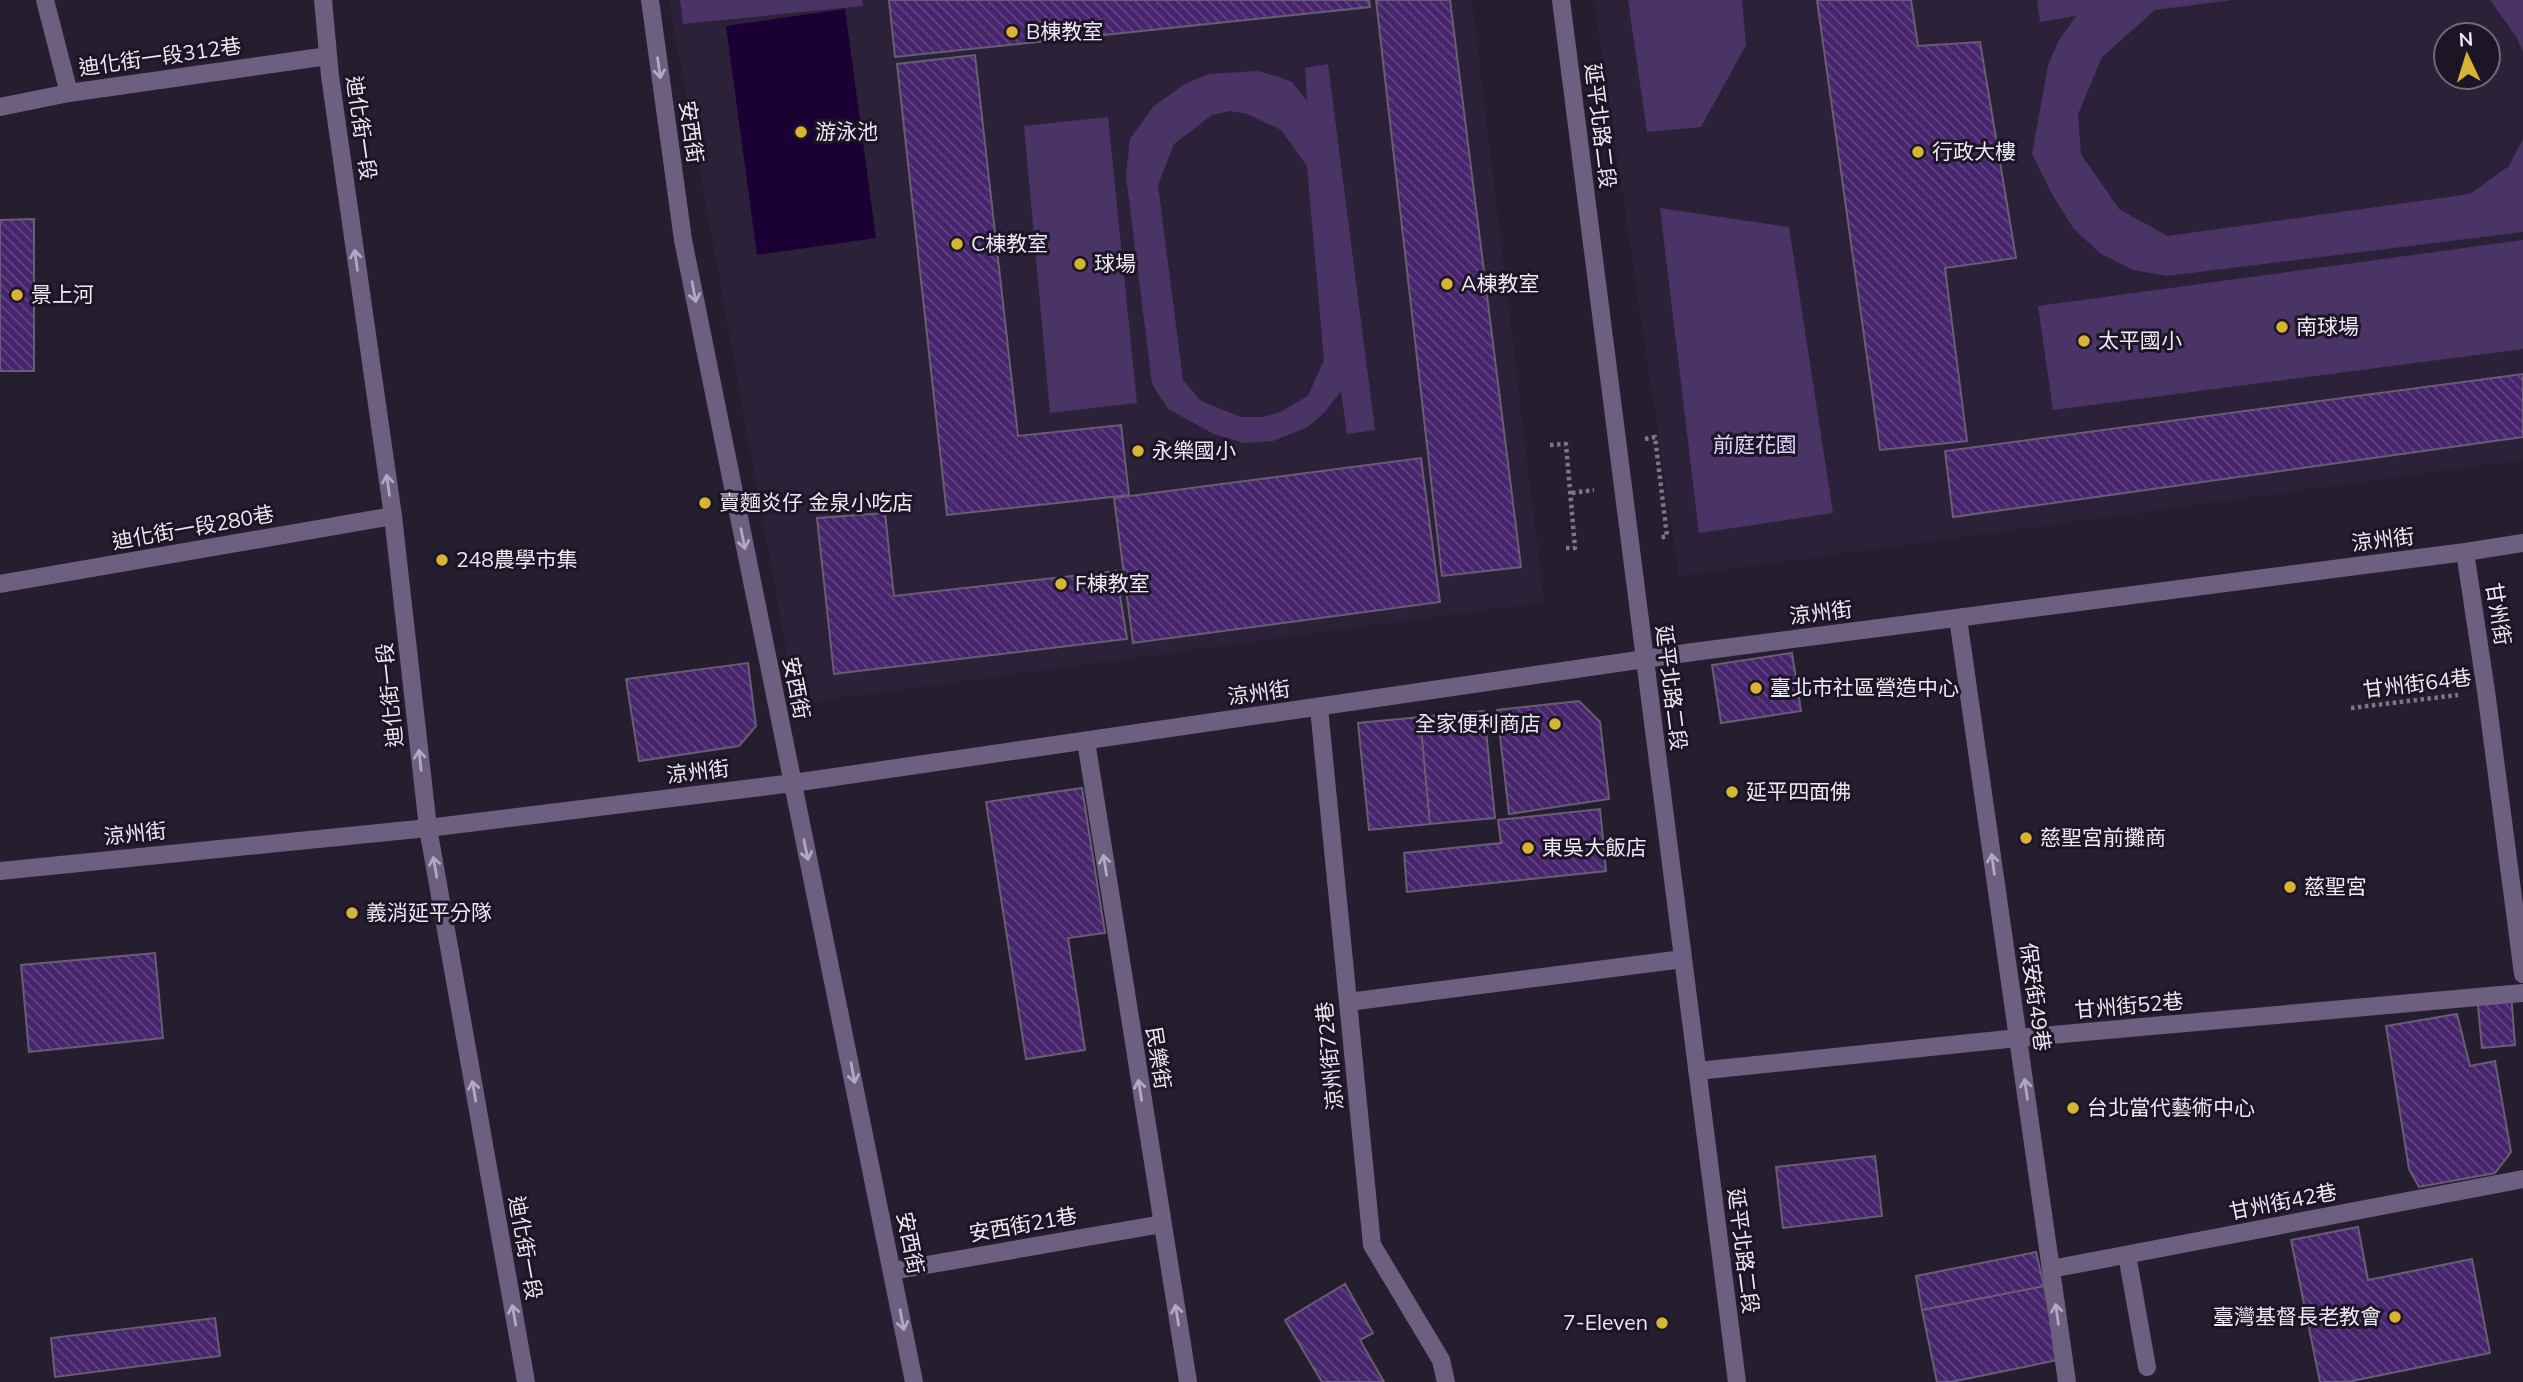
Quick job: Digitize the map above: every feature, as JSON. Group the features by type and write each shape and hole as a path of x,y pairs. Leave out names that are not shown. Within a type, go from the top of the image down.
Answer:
{"street":[{"path":"45,0 69,93"},
{"name":"迪化街一段","path":"323,0 328,56 393,516 428,828 526,1382"},
{"name":"安西街","path":"650,0 683,240 914,1382"},
{"name":"延平北路二段","path":"1561,0 1737,1382"},
{"name":"迪化街一段312巷","path":"0,107 69,93 328,56"},
{"name":"迪化街一段280巷","path":"0,584 393,516"},
{"name":"涼州街","path":"0,871 428,828 793,783 1645,659 2523,543"},
{"name":"甘州街","path":"2465,552 2523,974"},
{"name":"保安街49巷","path":"1958,618 2067,1382"},
{"name":"涼州街72巷","path":"1319,708 1372,1245 1441,1360 1446,1382"},
{"name":"民樂街","path":"1086,741 1188,1382"},
{"path":"1348,1002 1683,958"},
{"name":"甘州街52巷","path":"1697,1071 2018,1038 2523,993"},
{"name":"甘州街42巷","path":"2051,1269 2523,1180"},
{"name":"安西街21巷","path":"892,1271 1162,1224"},
{"path":"2127,1255 2147,1367"}],"path":[{"path":"1655,438 1667,536"},
{"path":"1549,445 1566,444 1575,548 1566,548"},
{"name":"甘州街64巷","path":"2351,708 2486,691"}],"shaded area":[{"name":"永樂國小","path":"669,0 1472,0 1544,602 796,704"},
{"name":"太平國小","path":"1594,0 2523,0 2523,460 1679,576"},
{"name":"游泳池","path":"845,9 876,238 757,255 726,26"}],"green space":[{"path":"680,0 862,0 863,6 683,24"},
{"path":"1628,0 1742,0 1746,45 1701,127 1647,132"},
{"path":"2037,0 2232,0 2155,10 2102,57 2078,114 2081,154 2119,209 2168,236 2470,194 2509,166 2523,139 2523,232 2167,276 2133,270 2101,254 2074,229 2032,154 2048,65 2059,40 2076,16 2040,22"},
{"path":"2490,0 2523,0 2523,52 2517,38"},
{"path":"1328,64 1375,430 1347,434 1341,391 1324,413 1306,428 1273,441 1244,443 1214,434 1168,409 1152,384 1126,176 1130,139 1153,107 1183,85 1208,74 1257,71 1279,77 1292,82 1307,101 1305,68","holes":["1230,111 1247,114 1281,130 1307,166 1324,360 1308,396 1280,412 1263,417 1241,417 1201,401 1183,380 1158,185 1174,144 1212,115"]},
{"name":"球場","path":"1108,117 1137,403 1050,413 1024,126"},
{"name":"前庭花園","path":"1660,208 1789,227 1833,513 1699,533"},
{"name":"南球場","path":"2523,240 2523,349 2053,410 2038,306"}],"building":[{"name":"B棟教室","path":"889,0 1369,0 1370,7 895,57"},
{"name":"A棟教室","path":"1376,0 1450,0 1521,567 1442,576"},
{"name":"行政大樓","path":"1817,0 1911,0 1918,46 1980,42 2016,258 1945,268 1967,441 1880,450"},
{"name":"C棟教室","path":"975,55 1018,436 1121,425 1129,495 947,515 897,64"},
{"name":"景上河","path":"34,219 34,371 0,371 0,220"},
{"path":"2523,374 2523,437 1953,517 1945,451"},
{"path":"1421,458 1440,602 1133,643 1114,498"},
{"name":"F棟教室","path":"885,513 894,596 1116,571 1127,639 834,674 817,518"},
{"name":"臺北市社區營造中心","path":"1792,653 1801,711 1721,723 1712,665"},
{"path":"748,663 756,726 739,746 639,761 626,679"},
{"path":"1579,701 1600,722 1609,799 1509,814 1497,710"},
{"path":"1484,711 1495,818 1430,824 1420,717"},
{"path":"1420,717 1430,824 1369,830 1358,723"},
{"path":"1082,788 1105,933 1068,938 1085,1050 1026,1059 986,802"},
{"name":"東吳大飯店","path":"1600,809 1606,871 1407,892 1404,853 1501,843 1498,820"},
{"path":"155,953 163,1038 29,1052 21,965"},
{"path":"2511,992 2515,1045 2482,1048 2477,995"},
{"path":"2457,1014 2470,1066 2495,1061 2511,1152 2495,1173 2419,1187 2409,1169 2386,1026"},
{"path":"1875,1156 1882,1216 1783,1228 1776,1167"},
{"name":"臺灣基督長老教會","path":"2358,1227 2368,1280 2472,1259 2490,1353 2347,1382 2320,1382 2291,1240"},
{"path":"2036,1252 2044,1286 1922,1310 1916,1276"},
{"path":"1345,1284 1373,1333 1360,1340 1384,1382 1322,1382 1285,1320"},
{"path":"2044,1286 2058,1360 1951,1382 1937,1382 1922,1310"},
{"path":"215,1318 220,1356 55,1377 51,1338"}],"place":[{"name":"B棟教室","path":"1012,32"},
{"name":"游泳池","path":"801,132"},
{"name":"行政大樓","path":"1918,152"},
{"name":"C棟教室","path":"957,244"},
{"name":"球場","path":"1080,264"},
{"name":"A棟教室","path":"1447,284"},
{"name":"景上河","path":"17,295"},
{"name":"南球場","path":"2282,327"},
{"name":"太平國小","path":"2084,341"},
{"name":"永樂國小","path":"1138,451"},
{"name":"賣麵炎仔 金泉小吃店","path":"705,503"},
{"name":"248農學市集","path":"442,560"},
{"name":"F棟教室","path":"1061,584"},
{"name":"臺北市社區營造中心","path":"1756,688"},
{"name":"全家便利商店","path":"1555,724"},
{"name":"延平四面佛","path":"1732,792"},
{"name":"慈聖宮前攤商","path":"2026,838"},
{"name":"東吳大飯店","path":"1528,848"},
{"name":"慈聖宮","path":"2290,887"},
{"name":"義消延平分隊","path":"352,913"},
{"name":"台北當代藝術中心","path":"2073,1108"},
{"name":"臺灣基督長老教會","path":"2395,1317"},
{"name":"7-Eleven","path":"1662,1323"}]}
